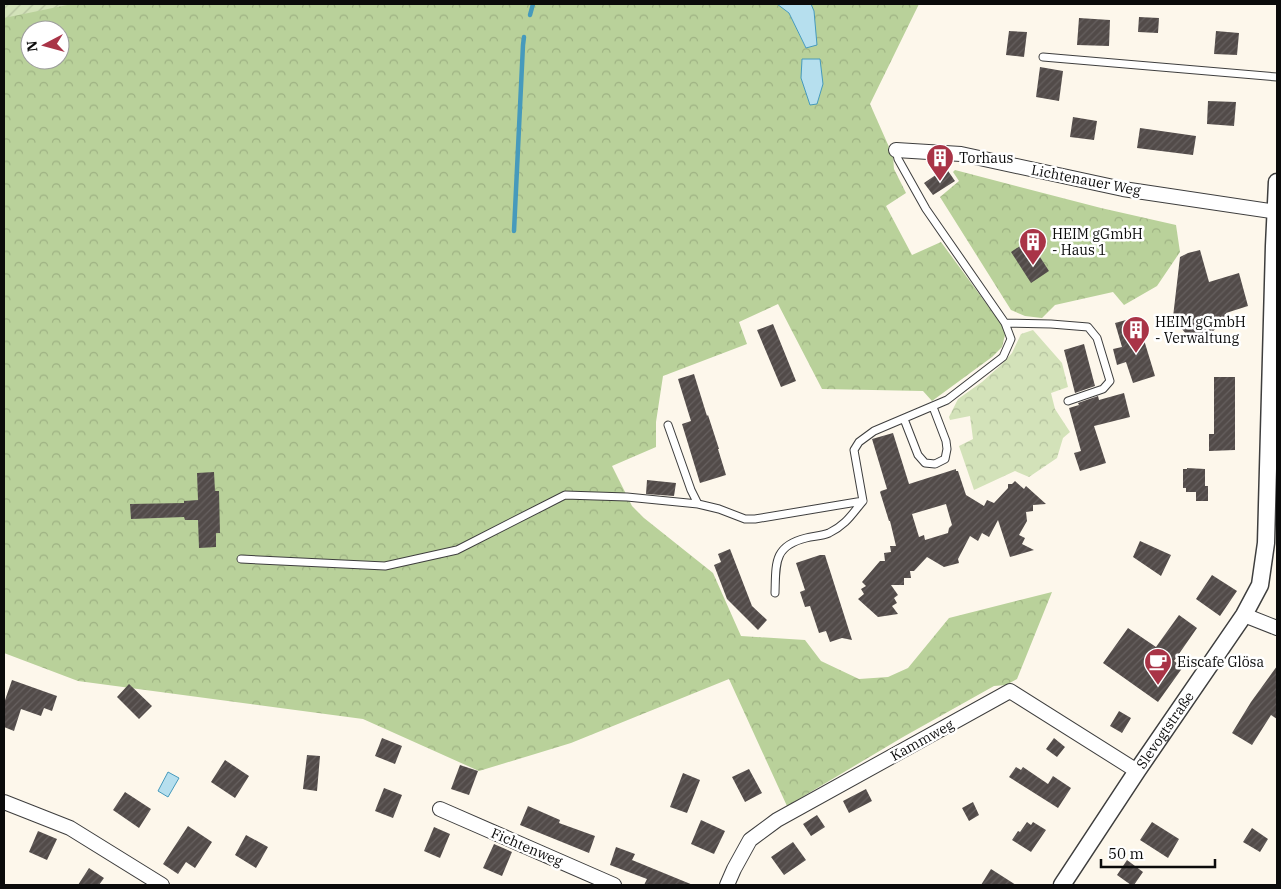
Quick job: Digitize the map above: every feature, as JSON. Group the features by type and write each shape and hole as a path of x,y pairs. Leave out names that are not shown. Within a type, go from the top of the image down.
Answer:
{"street":[{"name":"Lichtenauer Weg","path":"896,150 961,154 1123,189 1276,211"},
{"name":"Slevogtstraße","path":"1062,885 1244,615 1260,585 1266,543 1275,297 1277,182"},
{"path":"1244,615 1277,628"},
{"name":"Kammweg","path":"727,885 750,840 777,820 1010,691 1137,772"},
{"path":"4,802 70,828 162,885"},
{"name":"Fichtenweg","path":"440,809 614,885"}],"lane":[{"path":"1043,58 1277,77"},
{"path":"776,592 776,568 783,549 805,538 828,534 846,523 863,501 854,450 859,442 874,431 947,400 1004,357 1012,340 1005,323 926,209 898,159 896,150"},
{"path":"1005,323 1088,327 1097,338 1110,381 1103,389 1068,401"},
{"path":"904,419 918,456 926,463 936,464 945,459 946,444 933,407"},
{"path":"668,425 691,490 698,504"},
{"path":"241,559 386,566 457,550 565,495 627,497 698,504 719,509 745,519 755,519 863,501"}],"green space":[{"path":"4,4 777,4 789,13 806,48 814,11 811,4 919,4 870,104 893,156 894,169 906,193 886,206 912,255 941,242 1002,325 1005,335 1002,347 992,357 932,401 923,391 822,389 778,304 739,322 747,344 663,376 656,422 656,447 612,466 632,506 644,518 713,573 741,636 805,640 821,661 859,679 888,677 908,668 949,618 1052,592 1017,679 1006,685 994,686 903,737 787,806 729,679 571,743 479,771 363,719 78,681 4,653"},
{"path":"4,4 72,4 4,18"},
{"path":"955,170 1101,208 1176,225 1180,252 1157,286 1124,305 1113,292 1055,305 1042,318 1025,316 1011,310 940,197 959,181 953,172"},
{"path":"1033,330 1062,363 1068,387 1051,393 1055,409 1070,432 1063,438 1057,458 1029,477 1015,471 974,490 959,446 973,439 970,416 950,420 949,417 958,399 982,382 1001,365 1012,353 1021,334"}],"water":[{"path":"777,4 811,4 814,11 817,45 806,48 789,13"},
{"path":"802,59 820,59 823,84 817,104 810,105 801,78"},
{"path":"168,772 179,778 168,797 158,791"}],"building":[{"path":"1139,17 1159,18 1158,33 1138,32"},
{"path":"1079,18 1110,20 1109,46 1077,45"},
{"path":"1009,31 1027,32 1024,57 1006,55"},
{"path":"1216,31 1239,33 1237,55 1214,54"},
{"path":"1040,67 1063,71 1059,101 1036,97"},
{"path":"1208,101 1236,102 1234,126 1207,124"},
{"path":"1073,117 1097,121 1094,140 1070,137"},
{"path":"1140,128 1196,136 1193,155 1137,148"},
{"name":"Torhaus","path":"946,168 955,181 933,195 924,183"},
{"name":"HEIM gGmbH - Haus 1","path":"1029,240 1049,271 1031,283 1011,252"},
{"path":"1200,250 1209,282 1239,273 1248,306 1226,313 1228,319 1213,331 1189,338 1173,317 1180,257"},
{"name":"HEIM gGmbH - Verwaltung","path":"1137,317 1155,376 1133,383 1126,362 1117,365 1113,349 1122,347 1115,323"},
{"path":"773,324 796,381 781,387 757,330"},
{"path":"1084,344 1095,386 1075,393 1064,350"},
{"path":"694,374 726,475 700,483 682,424 691,421 678,379"},
{"path":"1214,377 1235,377 1235,450 1209,451 1209,434 1214,434"},
{"path":"1124,393 1130,417 1094,426 1106,463 1080,471 1074,453 1081,451 1069,408 1098,396 1099,400"},
{"path":"893,433 909,484 956,469 966,495 984,506 987,500 994,503 1008,488 1008,484 1012,484 1015,481 1024,489 1026,486 1046,504 1033,505 1033,511 1026,512 1027,521 1019,535 1025,538 1022,544 1034,550 1010,557 998,520 989,537 982,533 978,541 970,536 958,559 959,563 944,567 927,557 914,571 910,571 911,578 904,578 904,585 891,585 898,595 894,598 897,603 892,606 898,614 878,617 858,599 864,594 861,589 866,586 862,582 880,561 885,561 884,553 891,552 890,546 896,546 880,492 887,489 872,439","holes":["946,504 952,525 948,533 925,540 924,535 919,537 912,514"]},
{"path":"1183,469 1205,469 1205,486 1208,486 1208,501 1196,501 1196,492 1186,492 1186,488 1183,488"},
{"path":"214,472 215,491 219,491 220,533 216,533 216,547 199,548 198,520 185,520 184,517 131,519 130,504 184,503 184,501 198,500 197,473"},
{"path":"647,480 676,483 674,496 646,494"},
{"path":"1140,541 1171,555 1161,576 1133,557"},
{"path":"730,549 752,606 767,620 758,630 727,599 714,565 721,562 718,554"},
{"path":"825,555 852,640 842,638 830,642 826,631 819,633 810,606 805,607 800,592 805,590 796,563"},
{"path":"1212,575 1237,591 1220,616 1196,599"},
{"path":"1179,615 1197,628 1174,661 1183,667 1158,702 1103,663 1128,628 1156,647"},
{"path":"1277,666 1277,719 1271,715 1252,745 1232,733 1251,702"},
{"path":"12,680 57,696 52,711 44,708 41,716 21,709 14,731 4,727 4,703"},
{"path":"129,684 152,706 139,719 117,697"},
{"path":"1119,711 1131,718 1122,733 1110,726"},
{"path":"382,738 402,746 395,764 375,756"},
{"path":"1054,738 1065,747 1057,757 1046,749"},
{"path":"307,755 320,756 317,791 303,789"},
{"path":"225,760 249,776 235,798 211,782"},
{"path":"460,765 478,771 469,795 451,789"},
{"path":"1016,767 1021,770 1023,767 1048,784 1053,776 1071,788 1058,808 1009,777"},
{"path":"749,769 762,793 745,802 732,777"},
{"path":"683,773 700,780 687,813 670,807"},
{"path":"384,788 402,795 393,818 375,811"},
{"path":"866,789 872,801 849,813 843,801"},
{"path":"125,792 151,809 139,828 113,810"},
{"path":"973,802 979,815 969,821 962,808"},
{"path":"528,806 560,820 559,823 595,836 589,853 520,825"},
{"path":"817,815 825,827 811,836 803,824"},
{"path":"701,820 725,831 714,854 691,844"},
{"path":"1027,822 1031,825 1033,822 1046,830 1031,852 1012,840"},
{"path":"1152,822 1179,839 1168,858 1140,840"},
{"path":"188,826 212,842 195,868 186,862 178,874 163,864"},
{"path":"434,827 450,834 440,858 424,851"},
{"path":"1252,828 1268,839 1260,852 1243,842"},
{"path":"38,831 57,839 47,860 29,852"},
{"path":"246,835 268,847 256,868 235,855"},
{"path":"793,842 806,860 784,875 771,857"},
{"path":"494,844 512,852 502,876 483,868"},
{"path":"616,847 635,854 632,860 693,885 644,885 647,879 610,865"},
{"path":"1127,860 1143,872 1134,885 1131,885 1117,875"},
{"path":"89,868 104,878 99,885 78,885"},
{"path":"991,869 1016,885 981,885"}],"waterway":[{"path":"530,15 533,4"},
{"path":"514,231 524,37"}],"place":[{"name":"Torhaus","path":"940,182"},
{"name":"HEIM gGmbH - Haus 1","path":"1033,266"},
{"name":"HEIM gGmbH - Verwaltung","path":"1136,354"},
{"name":"Eiscafe Glösa","path":"1158,686"}]}
